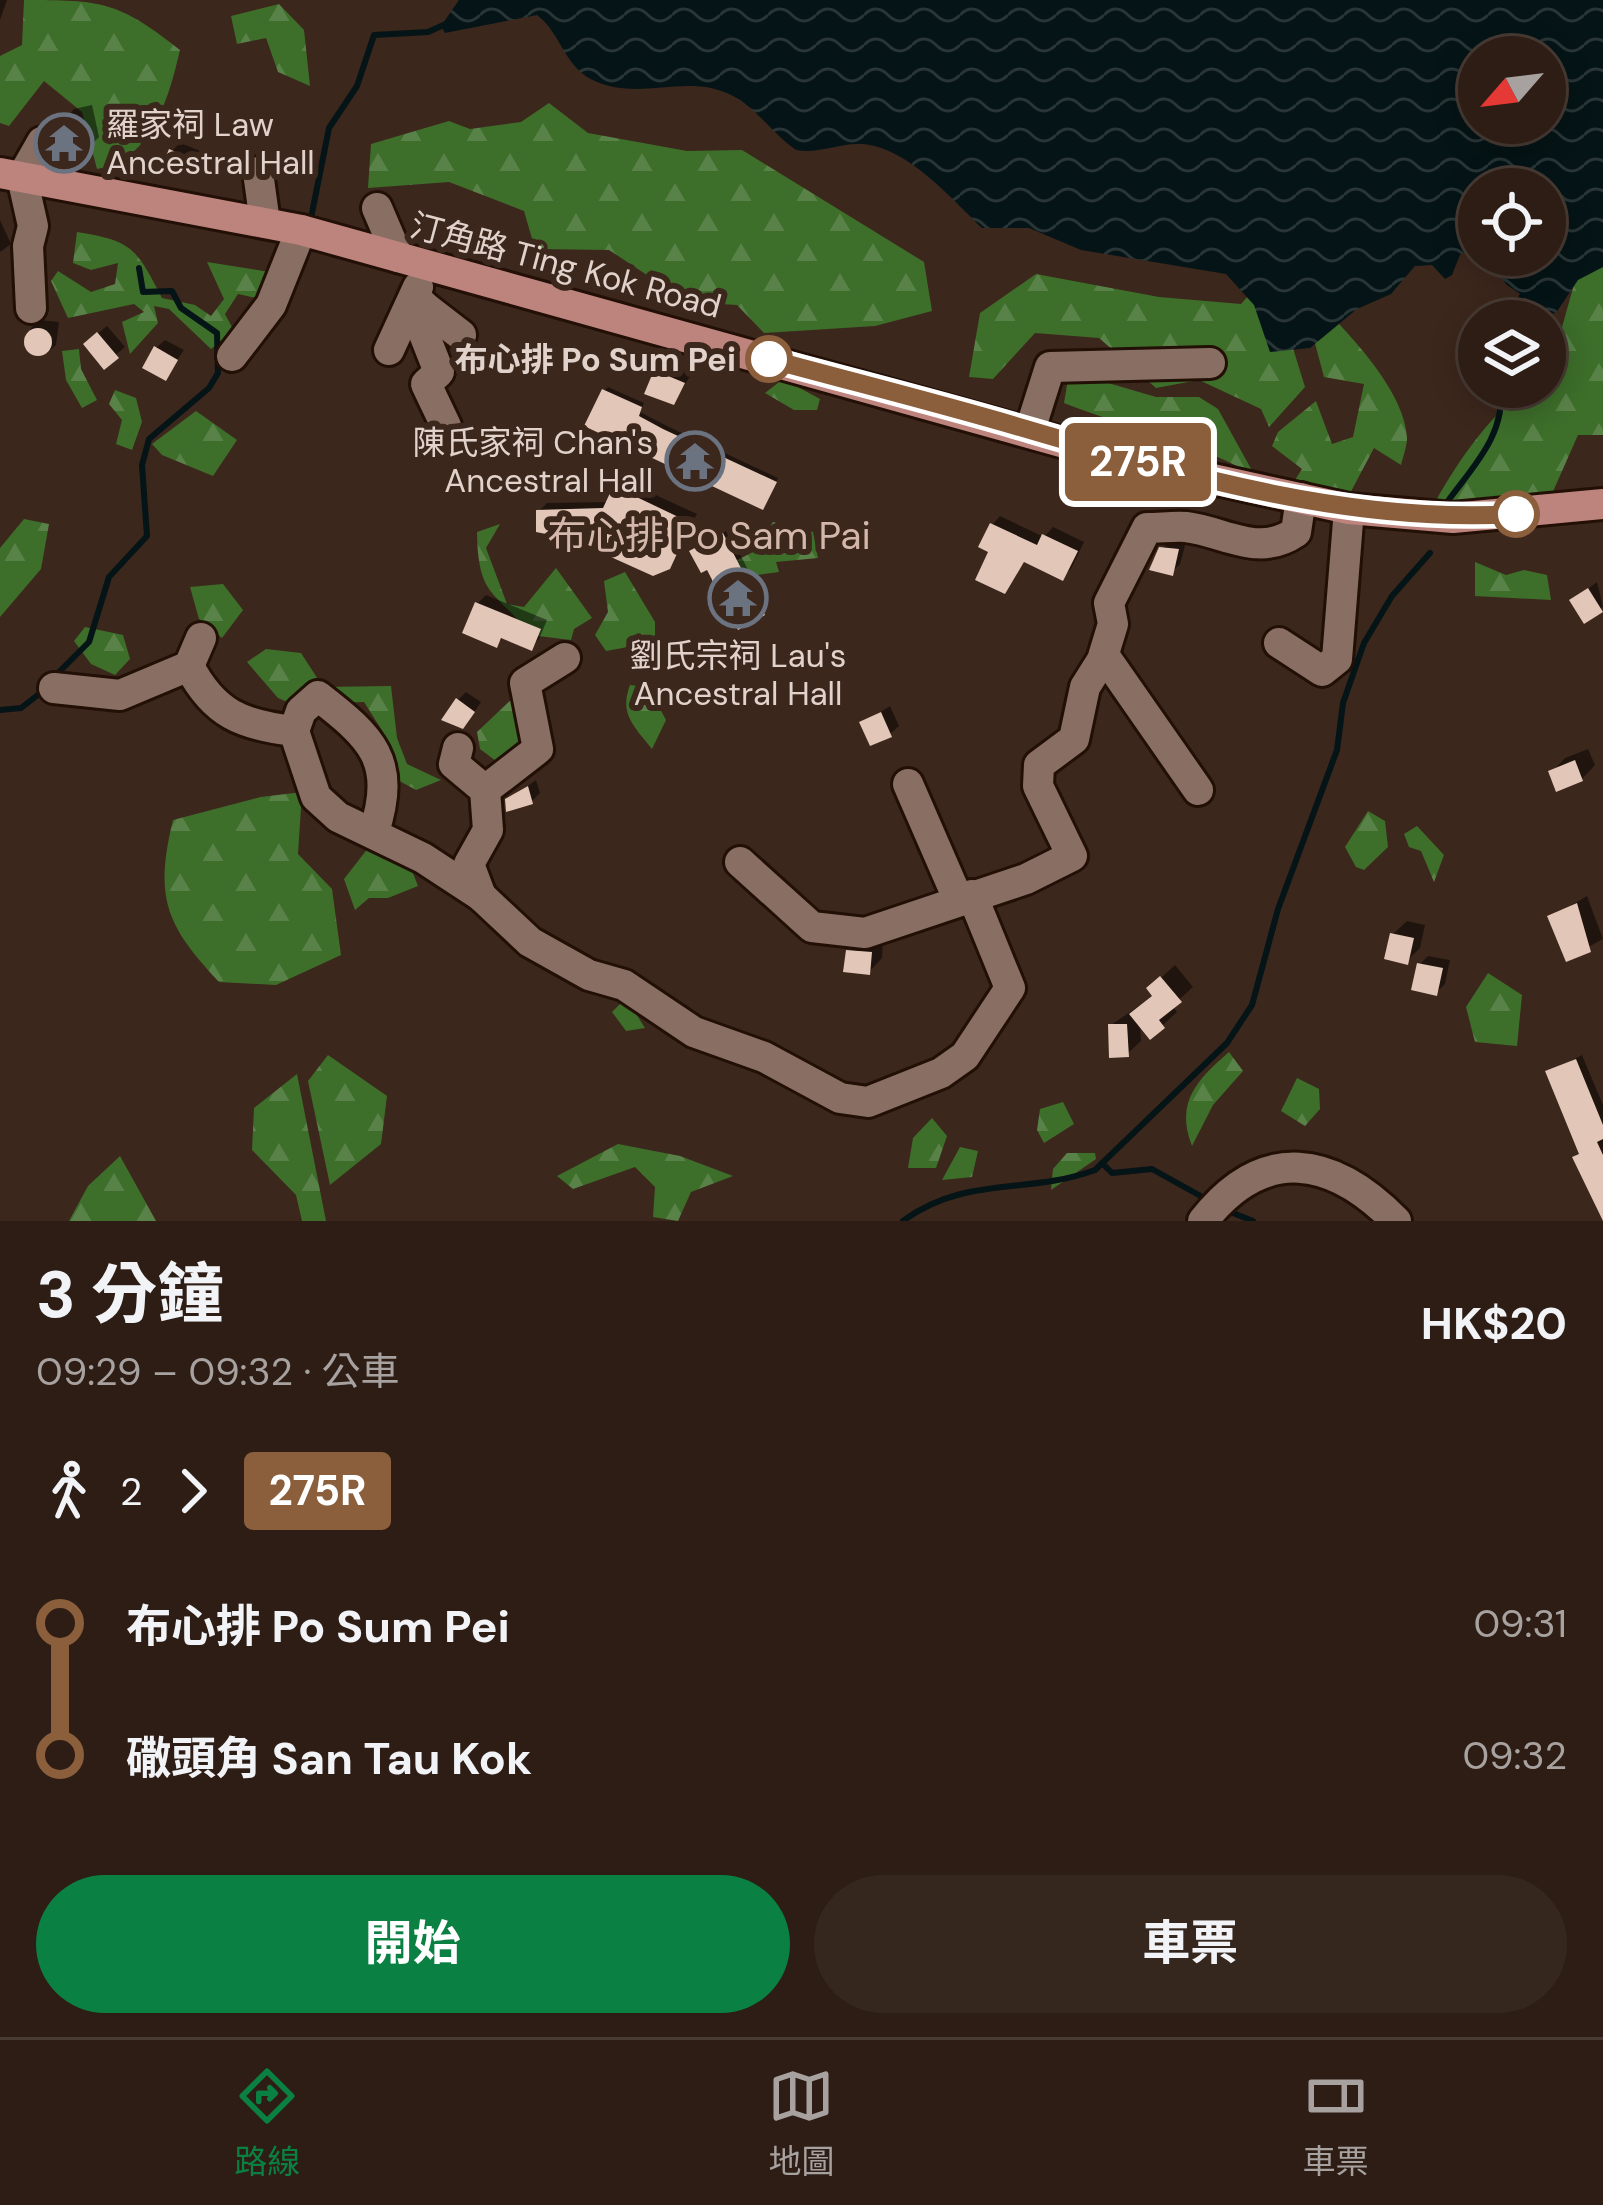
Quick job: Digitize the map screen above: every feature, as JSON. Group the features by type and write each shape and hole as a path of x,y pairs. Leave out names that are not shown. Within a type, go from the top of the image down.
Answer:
{"main road":[{"name":"汀角路 Ting Kok Road","path":"11,175 302,230 1122,459 1348,509 1453,518 1603,504"}],"street":[{"path":"31,308 28,246 33,226 11,175 42,142"},
{"path":"258,172 265,223"},
{"path":"377,208 410,260 424,334 439,372 426,384 446,426"},
{"path":"232,356 271,305 302,230"},
{"path":"421,303 461,335"},
{"path":"389,350 421,303"},
{"path":"1030,430 1050,367 1210,363"},
{"path":"740,862 812,927 865,933 1026,879 1072,856 1038,786 1039,765 1073,739 1082,718 1084,687 1104,655 1113,624 1109,603 1147,528 1188,527 1233,542 1278,544 1296,532 1301,498"},
{"path":"1279,643 1322,671 1337,658 1348,509"},
{"path":"54,688 120,694 195,652 203,692 225,715 241,723 294,731"},
{"path":"1104,655 1198,790"},
{"path":"484,790 538,749 525,683 565,658"},
{"path":"374,832 387,791 370,737 318,696 301,711 294,731 316,797 338,817 374,832 481,896 530,942 589,975 624,985 694,1032 764,1057 839,1097 868,1102 953,1065 1001,1008 1010,988 908,784"},
{"path":"458,748 454,764 484,790 488,830 469,864 481,896"},
{"path":"1211,1211 1251,1179 1274,1172 1332,1171 1396,1221"}],"green space":[{"path":"24,0 108,7 180,50 155,124 132,153 97,169 82,112 44,81 9,126 0,123 0,56 22,45"},
{"path":"279,4 304,30 310,86 278,72 266,38 237,44 231,16"},
{"path":"549,103 588,133 687,151 742,150 924,262 932,311 875,326 764,333 737,305 688,302 609,250 535,249 524,211 449,182 368,188 371,144 449,121 470,129 521,122"},
{"path":"1232,220 1363,351 1401,411 1407,438 1401,465 1374,448 1347,499 1290,488 1302,469 1272,446 1278,432 1316,401 1332,444 1353,437 1364,384 1324,377 1313,336 1292,345 1305,387 1269,427 1261,409 1199,380 1156,388 1099,338 1035,333 993,379 969,377 980,313 1036,274 1159,297 1241,304 1257,286"},
{"path":"77,232 122,244 146,268 162,298 195,305 211,316 224,299 207,262 270,272 260,299 238,294 225,314 234,331 211,349 169,309 154,306 158,323 130,354 122,322 144,312 134,304 68,318 51,281 58,271 91,292 115,284 118,263 91,270 73,263"},
{"path":"1603,258 1603,435 1578,435 1547,505 1434,504 1466,452 1505,408 1566,408 1566,313 1579,267"},
{"path":"79,349 81,369 97,400 82,408 66,380 62,351"},
{"path":"1081,375 1156,397 1199,397 1218,409 1255,476 1184,443 1064,403 1068,379"},
{"path":"783,379 820,399 817,410 794,410 765,393"},
{"path":"115,390 136,398 142,422 132,450 116,444 122,420 109,404"},
{"path":"196,411 237,440 213,476 162,455 152,444"},
{"path":"24,519 49,524 41,569 0,617 0,548"},
{"path":"773,522 813,532 818,558 776,562 779,572 712,581 712,573 755,551"},
{"path":"500,524 486,548 507,604 524,607 556,568 592,618 574,629 571,640 530,635 491,592 481,570 477,532"},
{"path":"1475,562 1506,575 1524,570 1547,575 1551,600 1475,596"},
{"path":"625,572 655,622 655,642 606,651 595,635 608,612 604,581"},
{"path":"223,584 243,610 222,638 199,619 190,587"},
{"path":"85,627 123,635 130,659 115,675 91,664 74,641"},
{"path":"266,649 301,653 323,687 391,686 397,738 407,764 441,780 416,790 394,778 383,732 364,702 292,704 278,698 247,662"},
{"path":"630,685 648,687 666,720 652,749 627,712"},
{"path":"514,697 534,760 520,779 480,749 477,732"},
{"path":"302,792 298,854 332,889 341,955 276,985 219,982 187,944 169,909 165,870 173,820 261,797"},
{"path":"1368,811 1385,821 1388,847 1364,870 1356,867 1345,847"},
{"path":"1417,826 1444,855 1434,882 1421,851 1409,847 1404,834"},
{"path":"372,843 405,853 418,886 388,898 369,898 355,910 344,879"},
{"path":"1488,973 1522,995 1517,1046 1475,1042 1466,1007"},
{"path":"626,998 645,1028 626,1031 612,1012"},
{"path":"1229,1052 1243,1071 1213,1105 1192,1146 1186,1117 1192,1093"},
{"path":"328,1055 387,1096 381,1144 330,1185 308,1081"},
{"path":"297,1074 326,1221 302,1221 296,1195 252,1150 254,1108"},
{"path":"1297,1078 1319,1089 1320,1109 1305,1126 1281,1111"},
{"path":"1063,1102 1074,1124 1044,1143 1037,1130 1040,1109"},
{"path":"932,1118 947,1136 936,1168 908,1168 913,1138"},
{"path":"618,1144 680,1156 733,1176 691,1192 678,1221 653,1217 655,1187 635,1167 573,1189 557,1176"},
{"path":"960,1147 978,1151 972,1177 942,1180"},
{"path":"1067,1153 1095,1153 1096,1159 1051,1190 1053,1169"},
{"path":"120,1156 156,1221 69,1221 88,1186"}],"water":[{"path":"459,0 1603,0 1603,267 1578,280 1565,300 1529,300 1499,276 1566,276 1566,168 1458,168 1458,260 1452,275 1445,279 1432,265 1415,266 1391,294 1357,309 1310,348 1270,352 1254,305 1226,274 1081,250 1029,228 982,228 927,176 878,147 853,144 796,150 742,101 716,89 631,89 597,82 577,69 537,15 445,33 441,26"}],"building":[{"name":"羅家祠 Law Ancestral Hall","path":"74,121 82,158 53,163 61,141 53,126"},
{"path":"169,149 200,162 192,179 162,166"},
{"path":"38,328 48,332 52,342 48,352 38,356 28,352 24,342 28,332"},
{"path":"97,332 119,358 104,370 83,344"},
{"path":"154,346 178,360 166,381 142,368"},
{"path":"654,370 685,383 674,405 644,394"},
{"path":"602,389 642,407 639,416 663,429 777,482 763,510 584,426"},
{"path":"611,491 622,496 624,491 691,523 670,569 653,576 571,539 536,532 536,510 603,508"},
{"path":"990,523 1037,545 1042,534 1078,551 1063,581 1024,562 1005,594 975,580 988,552 978,547"},
{"path":"723,533 765,615 738,630 707,570 701,573 689,551"},
{"path":"1159,547 1179,549 1173,576 1149,570"},
{"path":"1588,588 1603,612 1584,624 1569,600"},
{"path":"475,602 541,629 532,651 501,638 497,648 462,633"},
{"path":"456,698 475,712 463,729 441,720"},
{"path":"881,712 892,737 870,746 859,722"},
{"path":"1575,760 1583,781 1556,792 1548,771"},
{"path":"528,786 533,804 506,812 505,799"},
{"path":"1577,903 1591,952 1566,962 1547,916"},
{"path":"1390,933 1414,938 1408,965 1384,959"},
{"path":"846,950 872,952 870,975 843,972"},
{"path":"1417,963 1443,968 1437,996 1411,990"},
{"path":"1160,976 1182,1002 1159,1020 1165,1028 1150,1040 1129,1014 1152,996 1146,988"},
{"path":"1108,1024 1127,1024 1129,1057 1109,1058"},
{"path":"1576,1059 1603,1125 1603,1139 1597,1142 1603,1155 1603,1221 1572,1157 1579,1154 1545,1071"}],"waterway":[{"path":"311,218 329,128 357,86 374,35 428,32 448,23"},
{"path":"55,676 89,642 109,577 147,536 142,465 149,439 209,388 218,373 217,333 181,308 172,291 143,292 139,268"},
{"path":"1520,300 1522,296"},
{"path":"1448,501 1478,461 1500,408"},
{"path":"903,1221 950,1197 1095,1170 1227,1043 1252,1005 1278,909 1337,750 1343,703 1364,643 1392,596 1430,553"},
{"path":"0,710 21,708 43,691"},
{"path":"1102,1163 1112,1173 1152,1169 1206,1199"},
{"path":"1228,1211 1253,1221"}],"bus line":[{"name":"275R","path":"769,359 1122,459 1348,509 1453,518 1516,514"}],"place":[{"name":"羅家祠 Law Ancestral Hall","path":"64,143"},
{"name":"布心排 Po Sum Pei","path":"769,359"},
{"name":"陳氏家祠 Chan's Ancestral Hall","path":"695,461"},
{"name":"劉氏宗祠 Lau's Ancestral Hall","path":"738,598"}],"district":[{"name":"布心排 Po Sam Pai","path":"709,535"}]}
